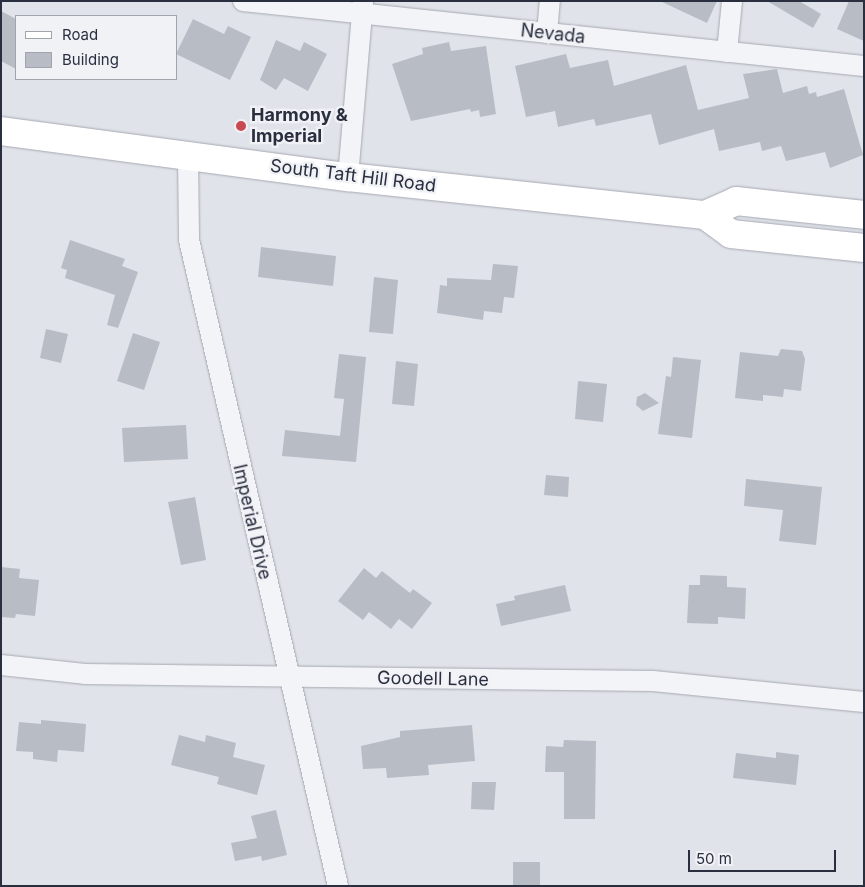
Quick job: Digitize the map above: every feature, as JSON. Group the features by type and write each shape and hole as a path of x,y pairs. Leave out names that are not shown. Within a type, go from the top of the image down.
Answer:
{"main road":[{"name":"South Taft Hill Road","path":"1,132 348,177 705,215 736,202 864,215"},
{"path":"705,215 731,234 864,248"}],"street":[{"name":"Nevada","path":"243,1 363,8 547,33 864,66"},
{"path":"547,33 550,1"},
{"path":"727,52 732,1"},
{"path":"348,177 363,8"},
{"name":"Imperial Drive","path":"188,155 189,240 288,676 338,886"},
{"name":"Goodell Lane","path":"1,665 85,674 653,681 864,702"}],"building":[{"path":"660,1 717,1 707,23"},
{"path":"767,1 799,1 821,14 813,28"},
{"path":"849,1 864,1 864,41 837,29"},
{"path":"1,11 15,18 15,68 1,61"},
{"path":"193,19 224,34 228,26 251,37 230,80 178,55 178,50"},
{"path":"276,40 300,51 304,42 327,54 308,91 284,78 276,90 260,80"},
{"path":"449,42 451,51 486,46 496,114 480,117 479,110 471,112 470,109 411,121 392,64 423,54 422,48"},
{"path":"566,54 570,68 608,60 614,86 686,65 698,110 749,98 743,74 777,69 783,93 807,86 809,94 816,92 817,97 844,89 863,155 830,168 825,152 786,161 781,146 762,151 760,142 719,151 714,129 659,145 651,114 596,126 594,119 558,127 555,111 526,117 515,66"},
{"path":"70,240 125,259 122,266 138,272 118,328 107,325 115,295 65,278 67,270 61,268"},
{"path":"261,247 336,256 333,286 258,277"},
{"path":"493,264 518,266 514,298 504,297 502,313 484,311 483,320 437,313 440,285 447,286 447,278 491,280"},
{"path":"374,277 398,280 393,334 369,332"},
{"path":"46,329 68,334 61,363 40,358"},
{"path":"133,333 160,342 144,390 117,381"},
{"path":"781,349 802,351 805,359 801,391 784,389 783,397 763,395 763,401 735,398 740,352 778,356"},
{"path":"339,354 366,357 356,462 282,456 285,430 340,436 344,399 334,398"},
{"path":"673,357 701,360 692,438 658,434 666,376 671,377"},
{"path":"396,361 418,364 414,406 392,404"},
{"path":"578,381 607,384 603,422 575,419"},
{"path":"645,393 659,403 643,411 636,405 637,397"},
{"path":"186,425 188,459 124,462 122,428"},
{"path":"546,475 569,477 568,497 544,495"},
{"path":"746,479 822,487 816,545 779,541 783,510 744,506"},
{"path":"195,497 206,560 181,565 168,502"},
{"path":"1,567 20,569 19,578 39,580 35,616 16,614 15,618 1,617"},
{"path":"364,568 376,578 382,571 410,593 413,589 432,603 412,629 399,619 391,629 369,612 363,620 338,601"},
{"path":"700,575 727,576 727,587 746,588 745,619 718,617 718,624 687,623 689,585 700,585"},
{"path":"565,585 571,611 501,626 496,604 515,600 514,596"},
{"path":"41,720 86,724 84,752 58,750 57,762 33,759 33,752 16,751 19,722 41,724"},
{"path":"472,725 475,761 428,765 429,775 387,778 386,768 363,769 361,746 400,737 400,731"},
{"path":"179,735 205,742 206,735 236,743 233,757 265,765 257,795 217,784 219,777 171,765"},
{"path":"564,740 596,741 595,819 564,819 564,772 545,772 546,746 563,747"},
{"path":"776,752 799,755 796,785 733,778 736,753 776,758"},
{"path":"472,782 496,782 494,810 471,809"},
{"path":"276,810 287,855 262,861 261,856 235,861 231,843 257,838 251,816"},
{"path":"513,862 540,862 540,886 513,886"}],"place":[{"name":"Harmony & Imperial","path":"241,126"}]}
